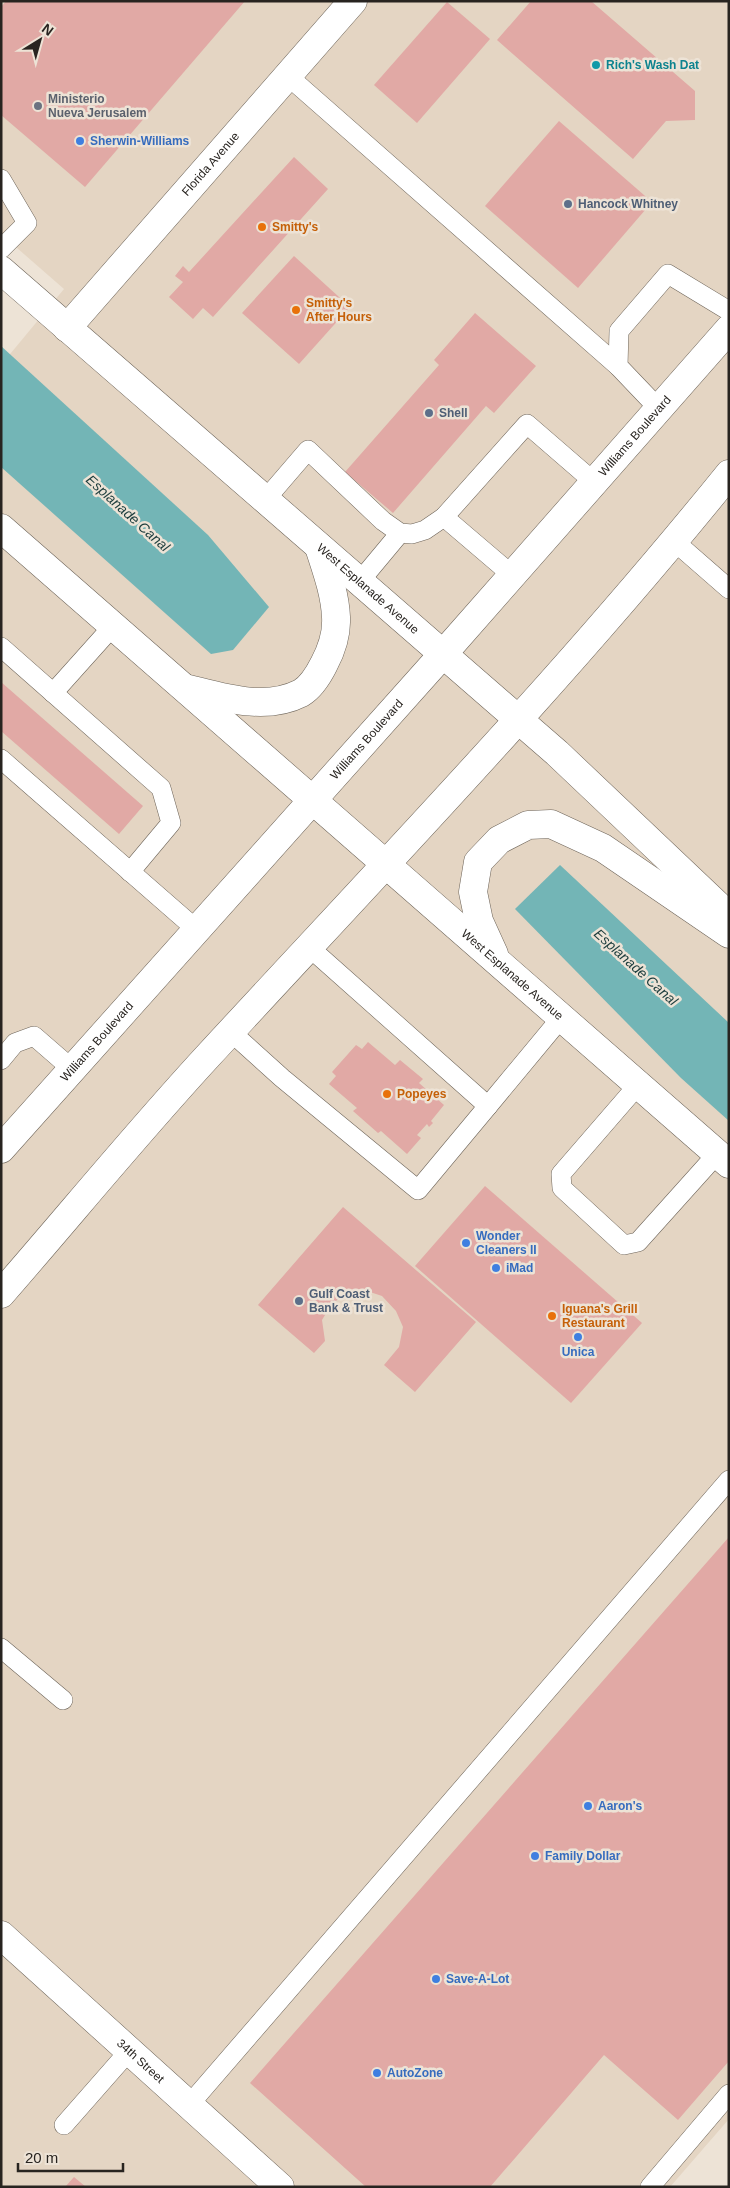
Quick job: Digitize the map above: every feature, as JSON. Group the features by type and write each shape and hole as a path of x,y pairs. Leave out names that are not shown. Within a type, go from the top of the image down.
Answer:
{"main road":[{"name":"Florida Avenue","path":"67,328 353,1"},
{"name":"West Esplanade Avenue","path":"1,270 519,720 615,807 729,916"},
{"name":"Williams Boulevard","path":"1,1149 443,654 729,329"},
{"path":"1,1294 231,1032 519,720 674,542 729,474"},
{"name":"West Esplanade Avenue","path":"1,528 723,1159"},
{"path":"183,687 235,700 274,701 302,692 316,678 333,648 336,617 332,589 319,547"},
{"path":"497,961 480,921 473,892 478,862 499,840 528,825 551,824 603,848 729,934"},
{"name":"34th Street","path":"1,1935 280,2187"}],"lane":[{"path":"288,76 618,366 658,409"},
{"path":"1,179 27,223 1,248"},
{"path":"618,366 619,331 668,274 729,311"},
{"path":"265,500 308,450 383,521 400,533 412,534 425,530 444,516 527,424 594,482"},
{"path":"444,516 512,576"},
{"path":"360,581 400,533"},
{"path":"674,542 729,589"},
{"path":"54,693 113,626"},
{"path":"1,647 161,788 171,823 130,872"},
{"path":"1,759 197,930"},
{"path":"309,947 488,1106"},
{"path":"231,1032 282,1078 418,1190 561,1018"},
{"path":"1,1060 15,1043 34,1036 72,1069"},
{"path":"638,1085 561,1174 562,1188 624,1245 638,1242 723,1159"},
{"path":"189,2104 729,1480"},
{"path":"1,1648 63,1700"},
{"path":"64,2125 129,2051"},
{"path":"650,2187 729,2094"}],"shaded area":[{"path":"1,1 729,1 729,2119 670,2187 1,2187 1,365 64,289 1,234"}],"water":[{"name":"Esplanade Canal","path":"1,346 208,535 269,607 233,650 211,654 1,467"},
{"name":"Esplanade Canal","path":"560,865 729,1023 729,1121 681,1078 515,909"}],"building":[{"path":"6,1 245,1 85,187 1,115 1,7"},
{"name":"Rich's Wash Dat","path":"531,1 591,1 695,91 695,120 666,121 633,159 497,40"},
{"path":"447,2 490,39 417,123 374,85"},
{"name":"Hancock Whitney","path":"559,121 652,202 578,288 485,206"},
{"name":"Smitty's","path":"294,157 328,189 213,317 203,308 193,319 169,297 183,282 175,276 183,266 189,272"},
{"name":"Smitty's After Hours","path":"294,256 350,307 299,364 242,313"},
{"path":"475,313 536,366 494,413 486,406 393,513 345,472 439,365 434,360"},
{"path":"1,682 143,806 119,834 1,731"},
{"name":"Popeyes","path":"368,1042 395,1065 400,1060 423,1079 419,1083 444,1105 431,1121 433,1123 429,1127 427,1124 417,1135 421,1138 407,1154 381,1131 378,1133 353,1111 357,1108 329,1084 336,1076 332,1072 356,1045 362,1049"},
{"path":"485,1186 642,1323 571,1403 415,1266"},
{"name":"Gulf Coast Bank & Trust","path":"343,1207 476,1322 415,1392 384,1365 399,1347 403,1327 396,1311 382,1296 361,1289 347,1292 331,1305 322,1320 325,1341 314,1353 258,1305"},
{"path":"729,1537 729,2061 678,2120 604,2055 490,2187 366,2187 250,2083"},
{"path":"74,2177 86,2187 65,2187"}],"place":[{"name":"Rich's Wash Dat","path":"596,65"},
{"name":"Ministerio Nueva Jerusalem","path":"38,106"},
{"name":"Sherwin-Williams","path":"80,141"},
{"name":"Hancock Whitney","path":"568,204"},
{"name":"Smitty's","path":"262,227"},
{"name":"Smitty's After Hours","path":"296,310"},
{"name":"Shell","path":"429,413"},
{"name":"Popeyes","path":"387,1094"},
{"name":"Wonder Cleaners II","path":"466,1243"},
{"name":"iMad","path":"496,1268"},
{"name":"Gulf Coast Bank & Trust","path":"299,1301"},
{"name":"Iguana's Grill Restaurant","path":"552,1316"},
{"name":"Unica","path":"578,1337"},
{"name":"Aaron's","path":"588,1806"},
{"name":"Family Dollar","path":"535,1856"},
{"name":"Save-A-Lot","path":"436,1979"},
{"name":"AutoZone","path":"377,2073"}]}
